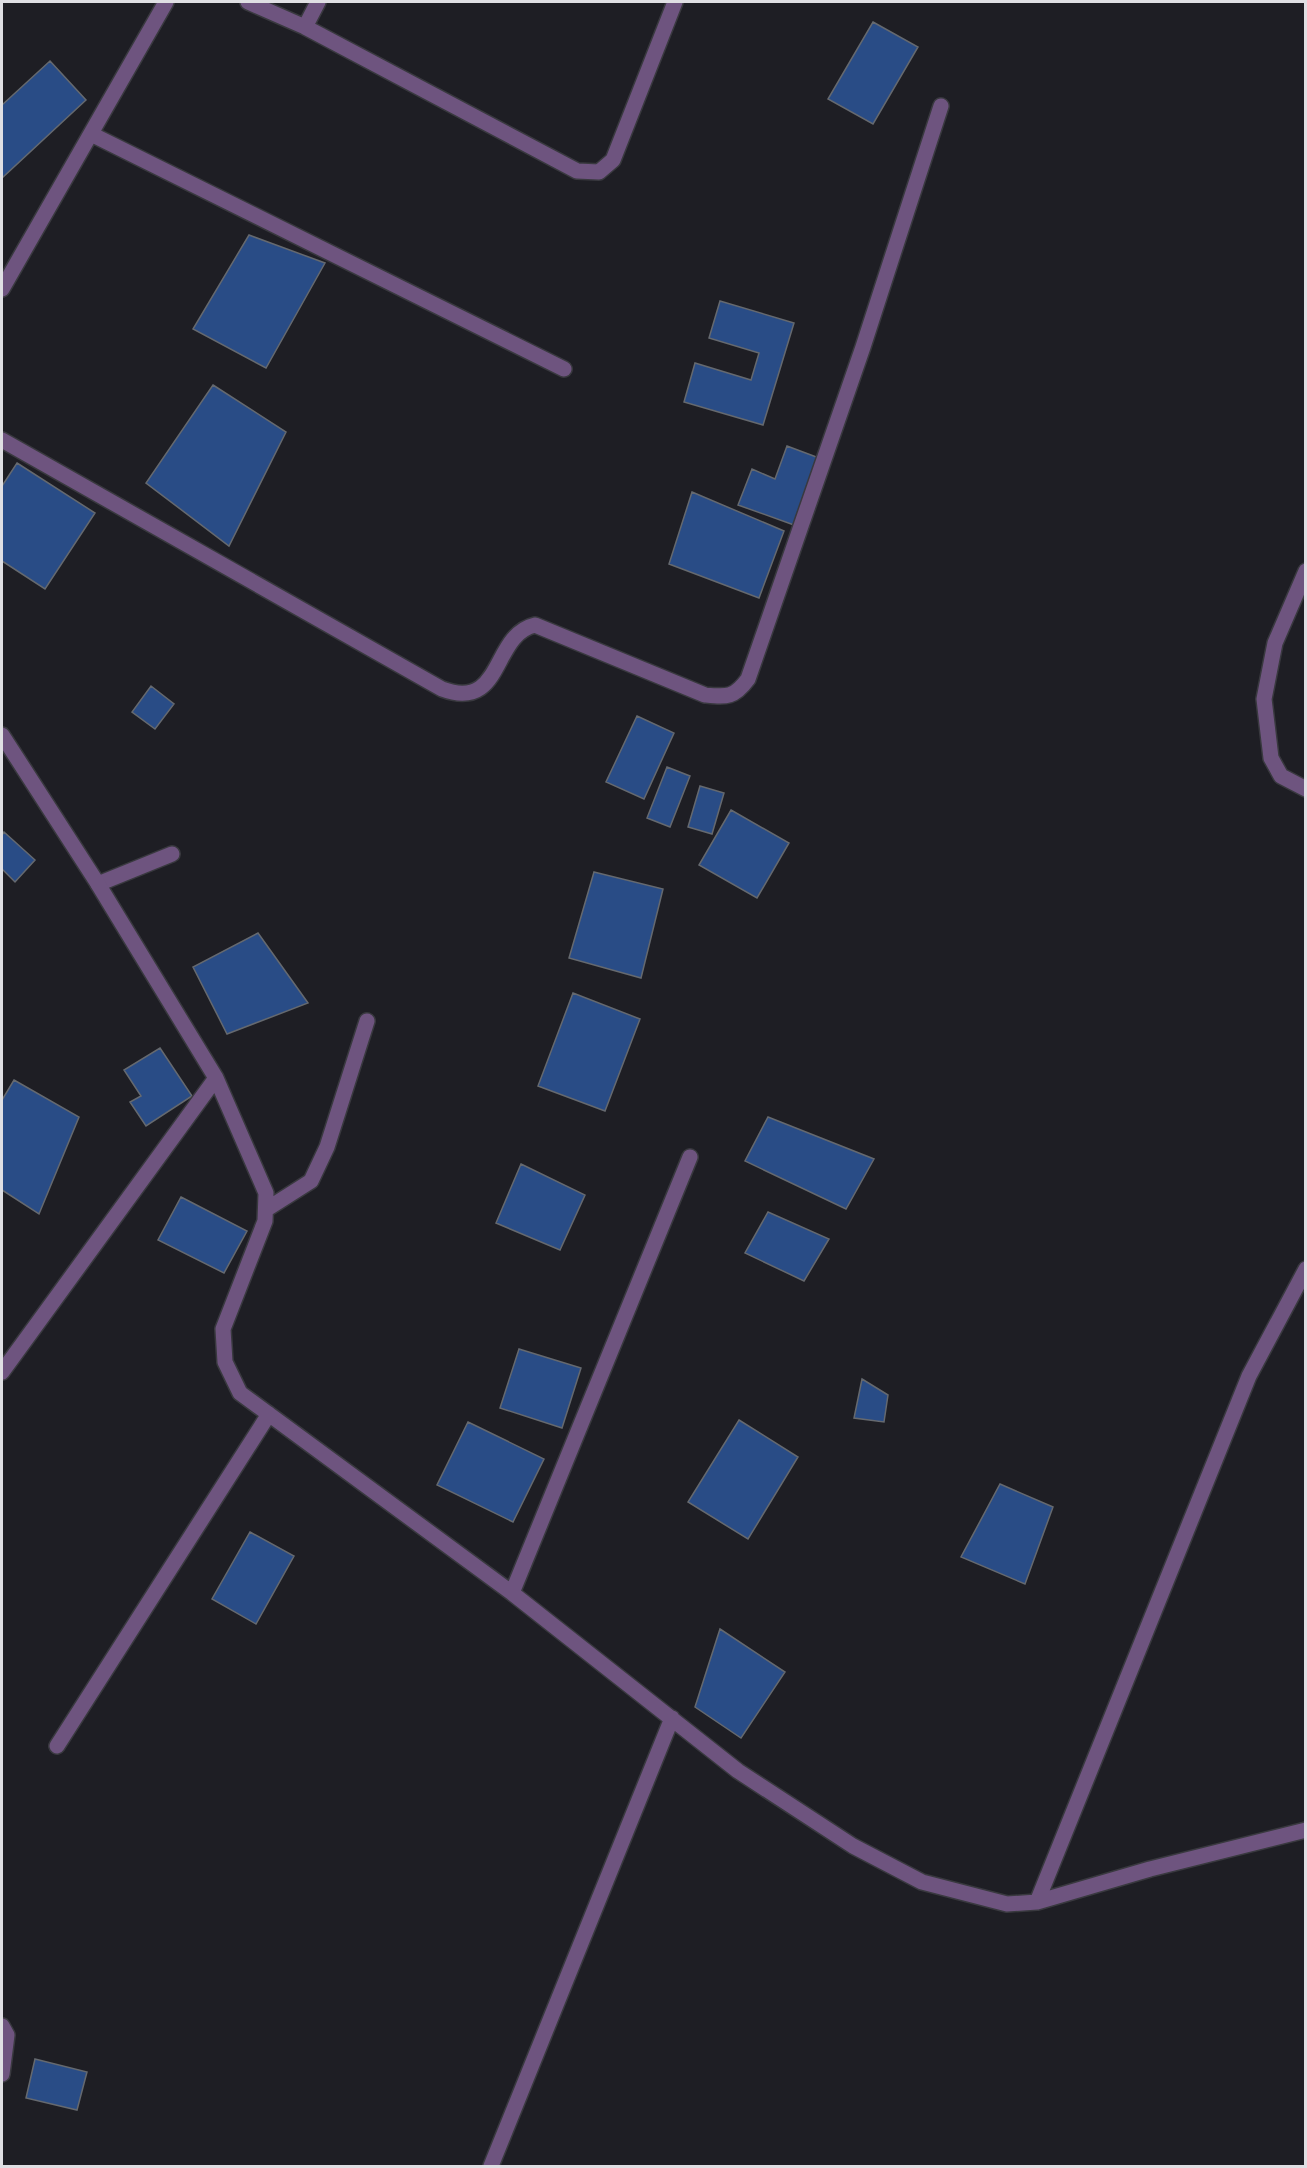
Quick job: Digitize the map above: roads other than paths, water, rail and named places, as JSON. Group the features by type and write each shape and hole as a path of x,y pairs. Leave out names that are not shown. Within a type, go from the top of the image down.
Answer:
{"street":[{"path":"2,289 166,2"},
{"path":"248,2 306,27 577,171 599,172 613,160 675,2"},
{"path":"306,27 318,2"},
{"path":"2,440 442,689 456,694 472,693 486,685 515,637 524,627 535,625 705,695 724,697 738,693 748,680 844,402 941,106"},
{"path":"91,134 564,369"},
{"path":"1305,572 1275,643 1264,699 1271,758 1281,776 1305,789"},
{"path":"2,735 98,884 216,1078 266,1193 267,1209 223,1329 225,1362 240,1393 512,1593 738,1771 853,1846 922,1882 1007,1904 1037,1902 1150,1869 1305,1830"},
{"path":"98,884 172,854"},
{"path":"267,1209 311,1181 327,1147 367,1021"},
{"path":"2,1372 216,1078"},
{"path":"512,1593 690,1157"},
{"path":"1037,1902 1249,1376 1305,1269"},
{"path":"57,1746 269,1414"},
{"path":"491,2166 672,1718"},
{"path":"2,2026 7,2035 2,2074"}]}
